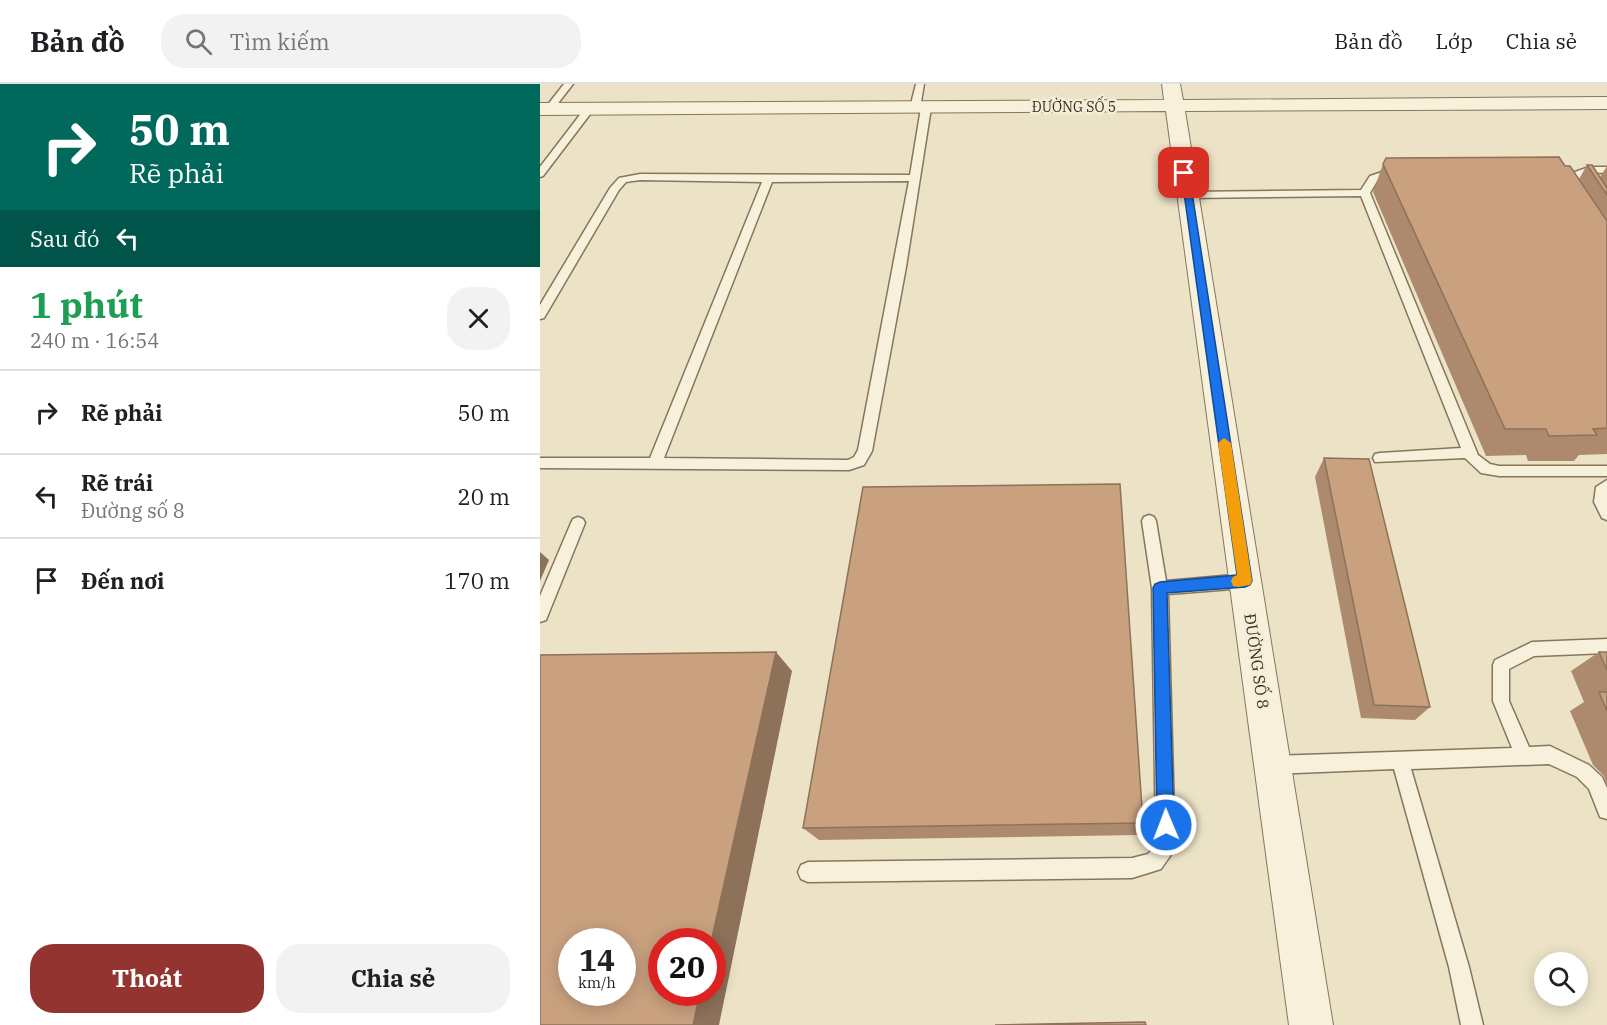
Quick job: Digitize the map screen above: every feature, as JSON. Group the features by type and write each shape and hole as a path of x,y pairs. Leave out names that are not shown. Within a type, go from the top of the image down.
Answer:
{"street":[{"name":"ĐƯỜNG SỐ 5","path":"545,109 921,108 1173,95 1606,104"},
{"name":"ĐƯỜNG SỐ 8","path":"1173,95 1311,1025"}],"lane":[{"path":"545,109 569,84"},
{"path":"540,463 849,465 859,461 865,451 914,177 921,108 920,84"},
{"path":"540,174 589,109"},
{"path":"1586,199 1574,180 1578,174 1589,170 1607,170"},
{"path":"1410,175 1376,177 1368,183 1365,193 1472,458 1486,469 1499,471 1607,471"},
{"path":"540,315 615,188 623,180 640,177 768,179 914,177"},
{"path":"655,464 768,179"},
{"path":"1188,195 1365,193"},
{"path":"1380,458 1470,453"},
{"path":"1607,486 1600,491 1601,502 1607,514"},
{"path":"808,872 1132,868 1154,862 1166,849 1160,588 1149,521"},
{"path":"540,615 578,523"},
{"path":"1160,588 1245,581"},
{"path":"1524,756 1501,701 1501,665 1532,649 1607,646"},
{"path":"1272,765 1550,755 1583,771 1596,783 1607,810"},
{"path":"1400,760 1459,967 1472,1025"}],"building":[{"path":"1559,157 1565,166 1570,166 1607,221 1607,428 1593,429 1597,435 1549,436 1546,429 1505,429 1383,164 1386,158"},
{"path":"1587,165 1592,165 1607,188 1607,195"},
{"path":"1324,458 1369,459 1430,707 1374,705"},
{"path":"1120,484 1143,823 803,828 863,487"},
{"path":"776,652 714,928 648,928 648,1006 697,1006 693,1025 540,1025 540,655"},
{"path":"1599,652 1607,652 1607,670"},
{"path":"1599,692 1607,692 1607,711"},
{"path":"1145,1022 1146,1025 995,1025"}],"slow traffic":[{"path":"1224,443 1245,581 1238,581"}],"route":[{"path":"1166,825 1160,588 1245,581 1184,173"}]}
